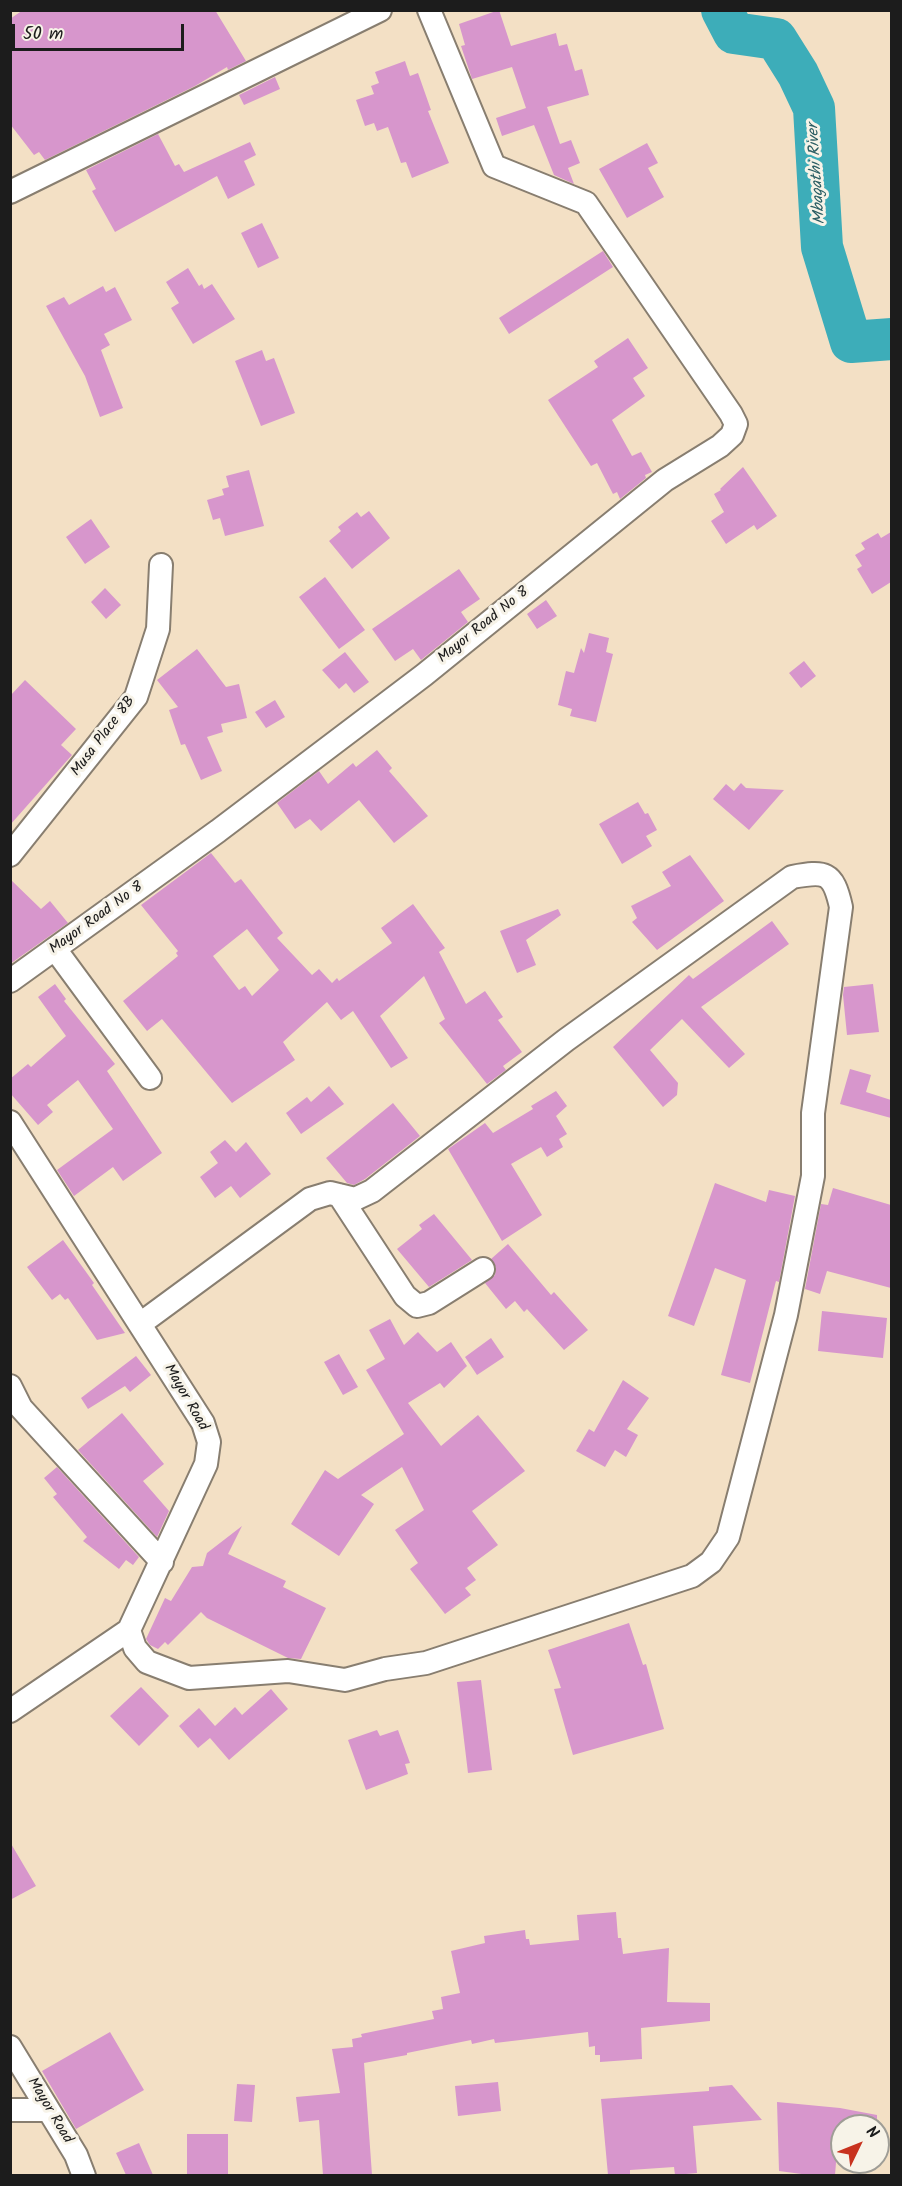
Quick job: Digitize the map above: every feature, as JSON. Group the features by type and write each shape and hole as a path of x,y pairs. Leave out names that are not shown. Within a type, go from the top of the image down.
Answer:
{"street":[{"path":"10,192 381,10"},
{"name":"Mayor Road No 8","path":"10,981 218,831 424,675 665,480 720,446 732,435 736,424 731,414 586,203 494,166 429,10"},
{"name":"Musa Place 8B","path":"10,855 136,697 158,629 161,565"},
{"path":"129,1630 135,1648 147,1662 189,1678 288,1671 345,1680 385,1669 426,1663 692,1576 711,1562 728,1537 786,1315 813,1176 813,1113 841,907 837,887 826,875 816,873 792,877 566,1040 372,1191 355,1199 330,1193 310,1199 140,1324"},
{"path":"55,949 150,1078"},
{"name":"Mayor Road","path":"10,1711 129,1630 206,1464 209,1442 203,1424 11,1125"},
{"path":"339,1194 405,1296 417,1306 429,1303 483,1269"},
{"path":"10,1386 21,1408 162,1562"},
{"name":"Mayor Road","path":"10,2047 76,2155 84,2175"},
{"path":"10,2110 47,2110"}],"building":[{"path":"23,10 215,10 246,61 228,70 227,67 195,86 45,160 39,152 34,155 10,124 10,19"},
{"path":"499,10 511,46 556,33 559,46 567,44 575,71 582,69 589,95 547,107 560,144 571,140 580,163 568,168 574,184 554,175 534,125 502,136 496,118 526,108 512,67 472,79 461,46 465,45 459,24"},
{"path":"405,61 410,76 418,73 431,110 428,111 449,163 412,178 406,162 401,163 388,127 377,131 374,123 365,126 356,100 374,94 371,86 379,83 375,72"},
{"path":"275,77 280,89 244,105 239,95"},
{"path":"158,134 175,166 179,164 184,172 250,142 256,155 244,161 255,185 228,199 217,176 115,232 92,191 96,189 86,170"},
{"path":"647,143 658,163 648,168 664,197 627,218 599,169"},
{"path":"262,223 279,258 258,268 241,233"},
{"path":"603,251 613,267 509,334 499,318"},
{"path":"188,268 199,286 202,284 204,289 212,284 235,319 193,344 171,308 179,303 166,282"},
{"path":"103,286 106,292 115,287 132,320 104,334 110,345 101,350 123,408 100,417 85,376 46,306 64,297 69,305"},
{"path":"628,338 648,368 633,378 645,396 612,420 632,456 641,452 652,472 645,475 646,478 620,499 617,492 613,494 597,463 591,466 548,400 598,367 594,361"},
{"path":"262,350 266,361 274,358 295,413 261,426 235,361"},
{"path":"743,467 777,516 757,530 754,525 726,544 711,521 724,512 714,494 721,490"},
{"path":"249,470 264,526 225,536 220,518 213,520 207,500 224,495 222,489 229,487 226,476"},
{"path":"369,511 390,538 352,569 329,541 341,531 338,527 357,512 361,517"},
{"path":"91,519 110,547 85,564 66,537"},
{"path":"891,532 891,582 872,594 857,569 862,566 855,555 865,549 861,543 878,533 881,538"},
{"path":"459,569 480,599 461,612 468,622 421,660 413,649 395,661 372,629"},
{"path":"325,577 365,630 339,649 299,597"},
{"path":"105,588 121,605 106,619 91,602"},
{"path":"546,600 557,616 537,629 527,614"},
{"path":"589,633 609,638 606,652 613,654 596,722 570,716 572,709 558,705 566,671 574,673 581,648 584,653"},
{"path":"197,649 226,687 239,684 247,718 221,724 223,732 207,737 222,771 201,780 185,744 181,745 169,710 178,707 157,680"},
{"path":"345,652 369,682 354,693 346,683 339,689 322,670"},
{"path":"804,661 816,676 801,688 789,673"},
{"path":"25,680 76,729 61,745 72,755 10,825 10,696"},
{"path":"275,700 285,717 266,728 255,712"},
{"path":"377,750 392,768 389,771 428,816 394,843 359,800 321,831 310,819 295,829 277,803 319,771 328,784 353,763 356,767"},
{"path":"741,783 746,788 784,790 749,830 713,799 726,784 734,791"},
{"path":"638,802 645,814 648,813 657,830 646,836 652,846 622,864 599,824"},
{"path":"211,853 235,883 241,879 283,933 277,938 312,975 319,969 332,983 337,978 339,981 392,943 381,928 413,904 445,948 439,952 466,1004 485,991 503,1017 498,1020 522,1052 503,1066 506,1070 487,1084 439,1023 445,1019 424,976 380,1016 408,1058 391,1068 353,1011 341,1020 327,1002 283,1042 295,1060 232,1103 162,1019 147,1031 123,1001 178,956 176,953 178,951 141,905","holes":["247,929 279,970 252,996 245,986 239,990 213,956"]},
{"path":"690,855 724,901 657,950 632,922 637,918 631,906 671,886 662,872"},
{"path":"10,879 41,909 50,901 68,923 10,964"},
{"path":"558,909 561,915 526,940 536,965 517,973 500,931"},
{"path":"772,921 789,944 701,1007 745,1054 729,1068 682,1019 650,1050 678,1083 677,1095 663,1107 613,1047 689,975 693,979"},
{"path":"55,984 66,999 64,1001 115,1064 107,1071 162,1153 123,1181 113,1167 74,1196 57,1170 113,1129 78,1080 47,1105 53,1112 38,1125 10,1093 10,1079 28,1064 31,1067 66,1036 38,997"},
{"path":"873,984 879,1032 847,1035 844,987"},
{"path":"850,1069 871,1075 866,1092 891,1100 891,1118 840,1104"},
{"path":"329,1086 344,1104 301,1134 286,1113 307,1097 311,1102"},
{"path":"556,1091 567,1106 556,1116 567,1134 559,1139 563,1147 547,1157 541,1147 511,1164 542,1215 502,1241 448,1149 485,1123 493,1133 533,1109 531,1106"},
{"path":"393,1103 420,1136 365,1179 354,1185 347,1183 326,1158"},
{"path":"225,1140 236,1152 246,1142 271,1174 240,1198 231,1186 215,1198 200,1177 218,1163 210,1152"},
{"path":"715,1183 766,1202 769,1190 795,1196 779,1282 776,1281 750,1383 721,1375 746,1280 715,1268 694,1326 668,1316"},
{"path":"833,1188 891,1205 891,1288 827,1271 820,1294 805,1289 821,1204 828,1205"},
{"path":"434,1214 472,1260 429,1287 397,1249 422,1229 419,1225"},
{"path":"63,1240 94,1283 92,1285 125,1333 97,1340 68,1298 65,1300 60,1294 52,1300 27,1267"},
{"path":"508,1244 551,1295 554,1292 588,1330 564,1350 527,1309 524,1312 515,1301 506,1309 485,1283 495,1275 496,1268 491,1259"},
{"path":"822,1311 887,1318 883,1358 818,1351"},
{"path":"390,1319 404,1345 418,1332 437,1352 451,1342 467,1366 444,1388 440,1383 408,1403 441,1446 478,1415 525,1471 472,1511 498,1545 467,1568 476,1580 465,1588 471,1595 445,1614 410,1569 418,1563 395,1530 424,1510 402,1467 361,1495 374,1504 339,1556 291,1524 325,1470 338,1479 404,1434 366,1370 385,1359 369,1330"},
{"path":"491,1338 504,1357 477,1375 465,1357"},
{"path":"339,1354 358,1387 343,1395 324,1362"},
{"path":"136,1356 151,1375 130,1392 125,1386 88,1409 81,1398"},
{"path":"623,1380 649,1398 627,1429 638,1435 626,1457 615,1450 605,1467 576,1451 589,1429 594,1432"},
{"path":"122,1413 164,1464 143,1481 169,1511 157,1537 78,1450"},
{"path":"57,1467 139,1557 133,1565 126,1560 119,1569 83,1541 87,1537 53,1497 57,1494 44,1478"},
{"path":"242,1526 228,1554 286,1581 283,1587 326,1608 301,1659 288,1658 207,1618 201,1612 168,1645 165,1642 158,1649 150,1645 146,1639 165,1598 171,1601 192,1567 203,1566 207,1553"},
{"path":"629,1623 643,1665 646,1664 664,1729 573,1755 554,1689 561,1688 548,1650"},
{"path":"481,1680 492,1770 468,1773 457,1682"},
{"path":"141,1687 169,1716 139,1746 110,1716"},
{"path":"271,1689 288,1709 229,1760 210,1738 198,1748 179,1726 199,1708 215,1726 235,1707 242,1715"},
{"path":"377,1730 380,1736 398,1730 410,1763 405,1764 408,1774 366,1790 348,1740"},
{"path":"10,1842 36,1886 10,1900"},
{"path":"616,1912 618,1938 621,1938 623,1954 669,1948 667,2002 710,2003 710,2021 641,2028 642,2059 600,2062 600,2055 595,2055 595,2046 589,2047 588,2032 495,2043 494,2039 472,2044 471,2040 364,2063 372,2175 323,2175 319,2120 299,2122 296,2097 340,2093 332,2049 353,2047 352,2039 362,2037 361,2034 434,2019 432,2011 443,2009 441,1997 460,1993 451,1951 485,1943 484,1936 525,1930 526,1939 529,1939 530,1945 579,1940 577,1915"},
{"path":"110,2032 144,2090 76,2129 42,2071"},
{"path":"498,2082 501,2111 458,2116 455,2086"},
{"path":"237,2084 255,2085 252,2122 234,2121"},
{"path":"732,2085 762,2120 693,2126 697,2173 675,2175 674,2167 630,2170 630,2174 608,2175 601,2099 709,2091 709,2087"},
{"path":"777,2102 840,2108 872,2114 830,2114 830,2174 835,2175 809,2175 779,2171"},
{"path":"187,2134 228,2134 228,2175 187,2175"},
{"path":"139,2143 153,2175 126,2175 116,2153"}],"waterway":[{"name":"Mbagathi River","path":"722,10 734,33 776,39 798,74 814,108 822,247 851,342 892,339"}]}
